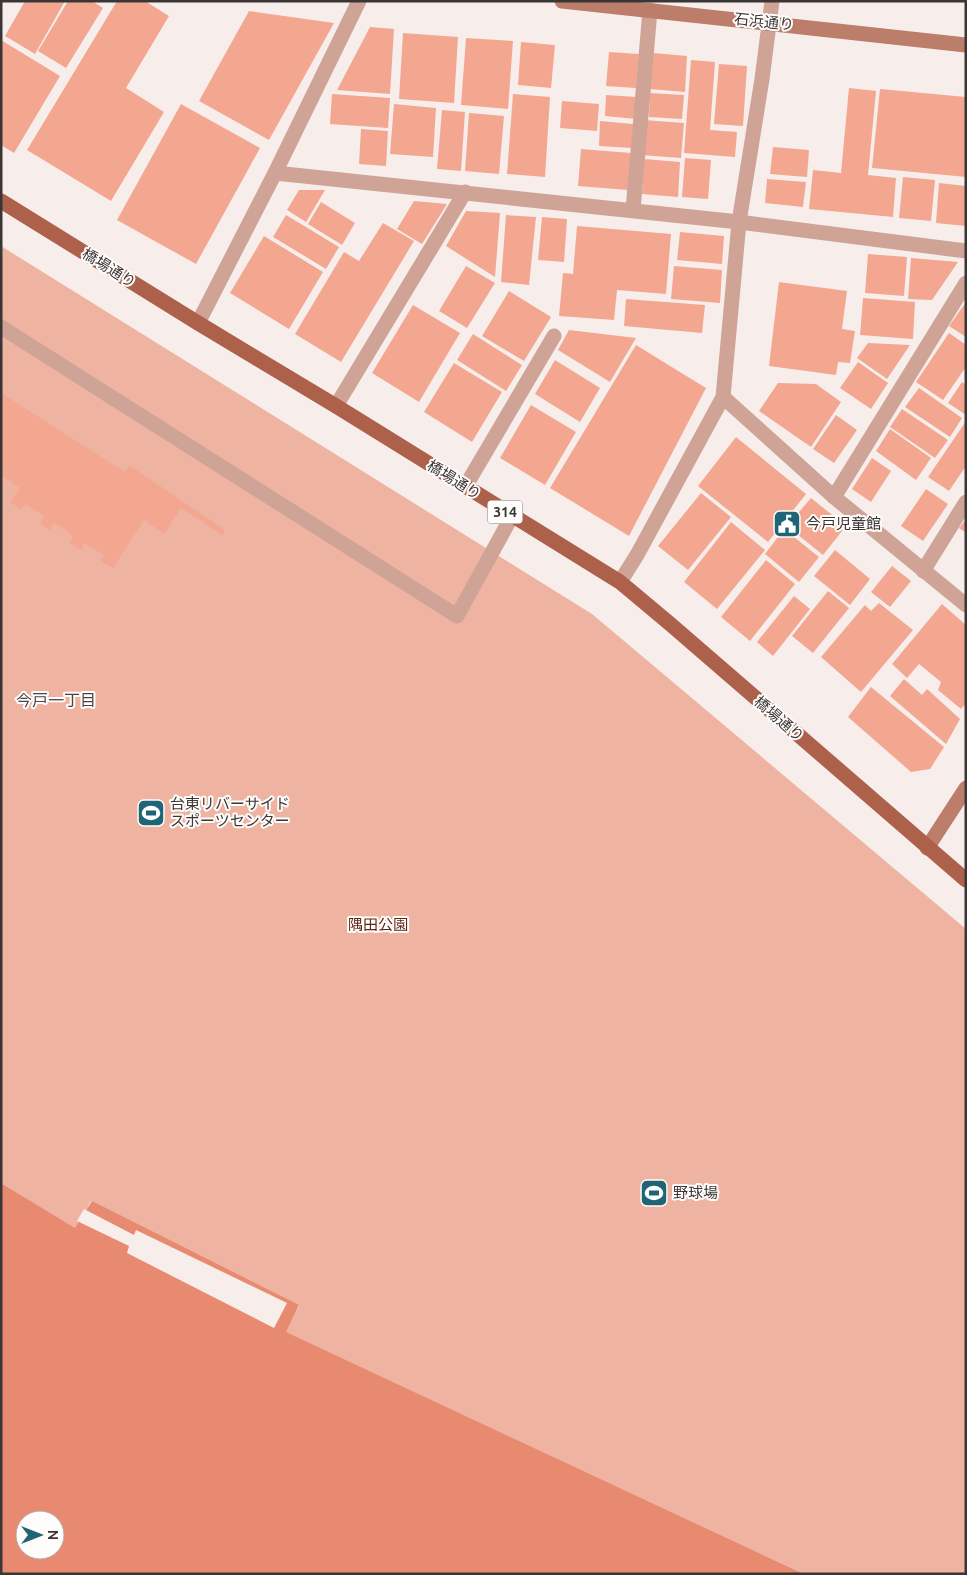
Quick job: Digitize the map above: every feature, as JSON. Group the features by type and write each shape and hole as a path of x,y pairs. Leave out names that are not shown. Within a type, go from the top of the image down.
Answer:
{"main road":[{"name":"橋場通り","path":"1,200 198,324 336,406 620,582 966,880"}],"street":[{"path":"198,324 360,1"},
{"name":"石浜通り","path":"562,1 966,45"},
{"path":"620,582 637,555 723,397 739,222 762,79 772,1"},
{"path":"633,210 650,10"},
{"path":"275,173 633,210 966,251"},
{"path":"336,406 465,192"},
{"path":"834,497 966,282"},
{"path":"1,327 457,616 512,516"},
{"path":"465,486 554,336"},
{"path":"723,397 834,497 966,605"},
{"path":"923,571 966,502"},
{"path":"928,848 966,788"}],"green space":[{"name":"隅田公園","path":"1,246 592,614 966,929 966,1574 804,1574 285,1332 299,1306 91,1201 76,1229 1,1183"}],"shaded area":[{"path":"1,1183 75,1228 92,1201 299,1305 286,1332 804,1574 1,1574"}],"pier":[{"path":"84,1209 134,1235 136,1230 287,1303 274,1328 127,1253 129,1246 77,1221"}],"building":[{"path":"25,1 65,1 35,54 5,36"},
{"path":"68,1 92,1 103,8 66,68 38,51"},
{"path":"117,1 145,1 169,16 126,88 164,112 111,201 27,150"},
{"path":"249,11 334,23 269,140 199,101"},
{"path":"370,27 394,29 390,94 337,90"},
{"path":"403,33 458,37 454,103 399,99"},
{"path":"466,38 513,41 508,109 461,105"},
{"path":"1,40 60,76 14,153 1,145"},
{"path":"521,42 555,45 551,88 518,85"},
{"path":"609,52 639,54 636,88 606,86"},
{"path":"653,53 687,56 685,92 650,89"},
{"path":"691,60 715,62 710,130 737,132 735,157 684,153"},
{"path":"719,64 747,66 743,126 714,124"},
{"path":"849,88 876,91 868,175 896,178 893,217 809,209 813,170 841,173"},
{"path":"880,89 966,97 966,177 872,168"},
{"path":"650,93 684,95 682,119 649,117"},
{"path":"332,94 390,98 388,128 330,124"},
{"path":"513,94 550,97 545,177 507,174"},
{"path":"606,95 637,97 636,119 605,116"},
{"path":"562,101 599,104 597,131 560,128"},
{"path":"181,104 260,148 196,264 117,220"},
{"path":"394,104 436,108 433,157 390,154"},
{"path":"442,110 465,112 461,171 437,169"},
{"path":"469,113 504,116 499,174 465,171"},
{"path":"644,120 684,123 681,158 641,155"},
{"path":"600,121 633,124 632,148 599,146"},
{"path":"361,129 388,131 386,166 359,164"},
{"path":"773,147 809,150 807,177 770,174"},
{"path":"581,149 631,153 628,190 578,186"},
{"path":"685,158 711,160 708,199 682,197"},
{"path":"644,159 680,162 678,197 642,194"},
{"path":"903,177 935,180 931,221 899,218"},
{"path":"767,179 806,182 803,207 765,203"},
{"path":"939,183 966,186 966,226 936,223"},
{"path":"299,190 325,190 306,222 287,210"},
{"path":"414,201 447,204 422,244 397,229"},
{"path":"321,202 355,223 342,245 308,224"},
{"path":"466,211 500,213 495,277 446,246"},
{"path":"286,215 339,247 326,269 273,237"},
{"path":"506,215 536,217 529,285 501,282"},
{"path":"542,217 567,219 564,262 538,260"},
{"path":"383,223 414,241 341,362 295,334 344,252 359,261"},
{"path":"577,226 671,234 666,294 617,290 614,320 559,316 563,273 573,274"},
{"path":"680,232 724,236 722,264 677,260"},
{"path":"264,236 323,272 289,329 230,293"},
{"path":"868,254 907,257 904,296 865,293"},
{"path":"911,258 958,262 932,300 908,299"},
{"path":"466,266 495,283 467,328 439,311"},
{"path":"674,266 722,270 720,303 671,299"},
{"path":"779,282 847,291 842,329 855,331 850,363 838,362 836,375 769,366"},
{"path":"509,291 551,317 524,361 482,336"},
{"path":"863,298 915,302 913,339 860,335"},
{"path":"626,299 705,305 702,333 624,326"},
{"path":"966,302 966,337 949,326"},
{"path":"413,305 460,333 419,402 372,373"},
{"path":"569,330 636,338 610,382 558,350"},
{"path":"949,333 966,345 966,367 943,400 916,382"},
{"path":"473,334 522,365 506,391 457,360"},
{"path":"868,343 910,345 887,379 857,358"},
{"path":"636,345 706,388 629,536 550,488"},
{"path":"555,360 600,388 580,422 535,394"},
{"path":"858,362 888,383 871,409 840,388"},
{"path":"454,363 502,392 472,442 424,412"},
{"path":"962,382 966,385 966,415 948,403"},
{"path":"778,383 816,384 841,402 811,447 759,411"},
{"path":"919,388 962,418 950,437 905,407"},
{"path":"1,393 125,472 129,465 225,530 222,535 181,508 164,534 144,520 113,568 101,561 104,555 84,543 81,550 70,543 73,536 55,523 49,530 40,523 44,516 26,504 21,509 10,502 20,488 1,475"},
{"path":"531,405 576,432 545,485 500,458"},
{"path":"902,409 948,440 935,458 890,427"},
{"path":"836,415 857,430 834,463 813,449"},
{"path":"966,421 966,466 949,491 928,477"},
{"path":"890,429 931,458 916,480 876,451"},
{"path":"736,437 806,494 768,542 698,486"},
{"path":"872,458 891,471 871,502 852,489"},
{"path":"926,489 948,504 923,541 901,526"},
{"path":"701,493 731,517 688,570 658,546"},
{"path":"811,498 846,526 823,555 787,526"},
{"path":"966,519 966,533 959,528"},
{"path":"731,522 765,550 717,609 684,582"},
{"path":"784,529 819,557 799,582 765,554"},
{"path":"835,550 870,579 850,605 814,576"},
{"path":"766,560 795,584 750,641 721,617"},
{"path":"892,566 911,581 890,607 871,592"},
{"path":"828,591 849,608 813,653 792,636"},
{"path":"794,596 810,609 773,656 757,642"},
{"path":"879,603 913,630 861,692 821,657 865,605 871,611"},
{"path":"942,604 966,625 966,703 961,709 938,690 941,682 919,664 907,678 892,664"},
{"path":"904,679 922,695 927,689 960,719 946,744 890,696"},
{"path":"871,687 944,747 930,769 911,772 848,717"}],"place":[{"name":"今戸児童館","path":"787,524"},
{"name":"台東リバーサイド スポーツセンター","path":"151,813"},
{"name":"野球場","path":"654,1193"}],"district":[{"name":"今戸一丁目","path":"56,700"}]}
